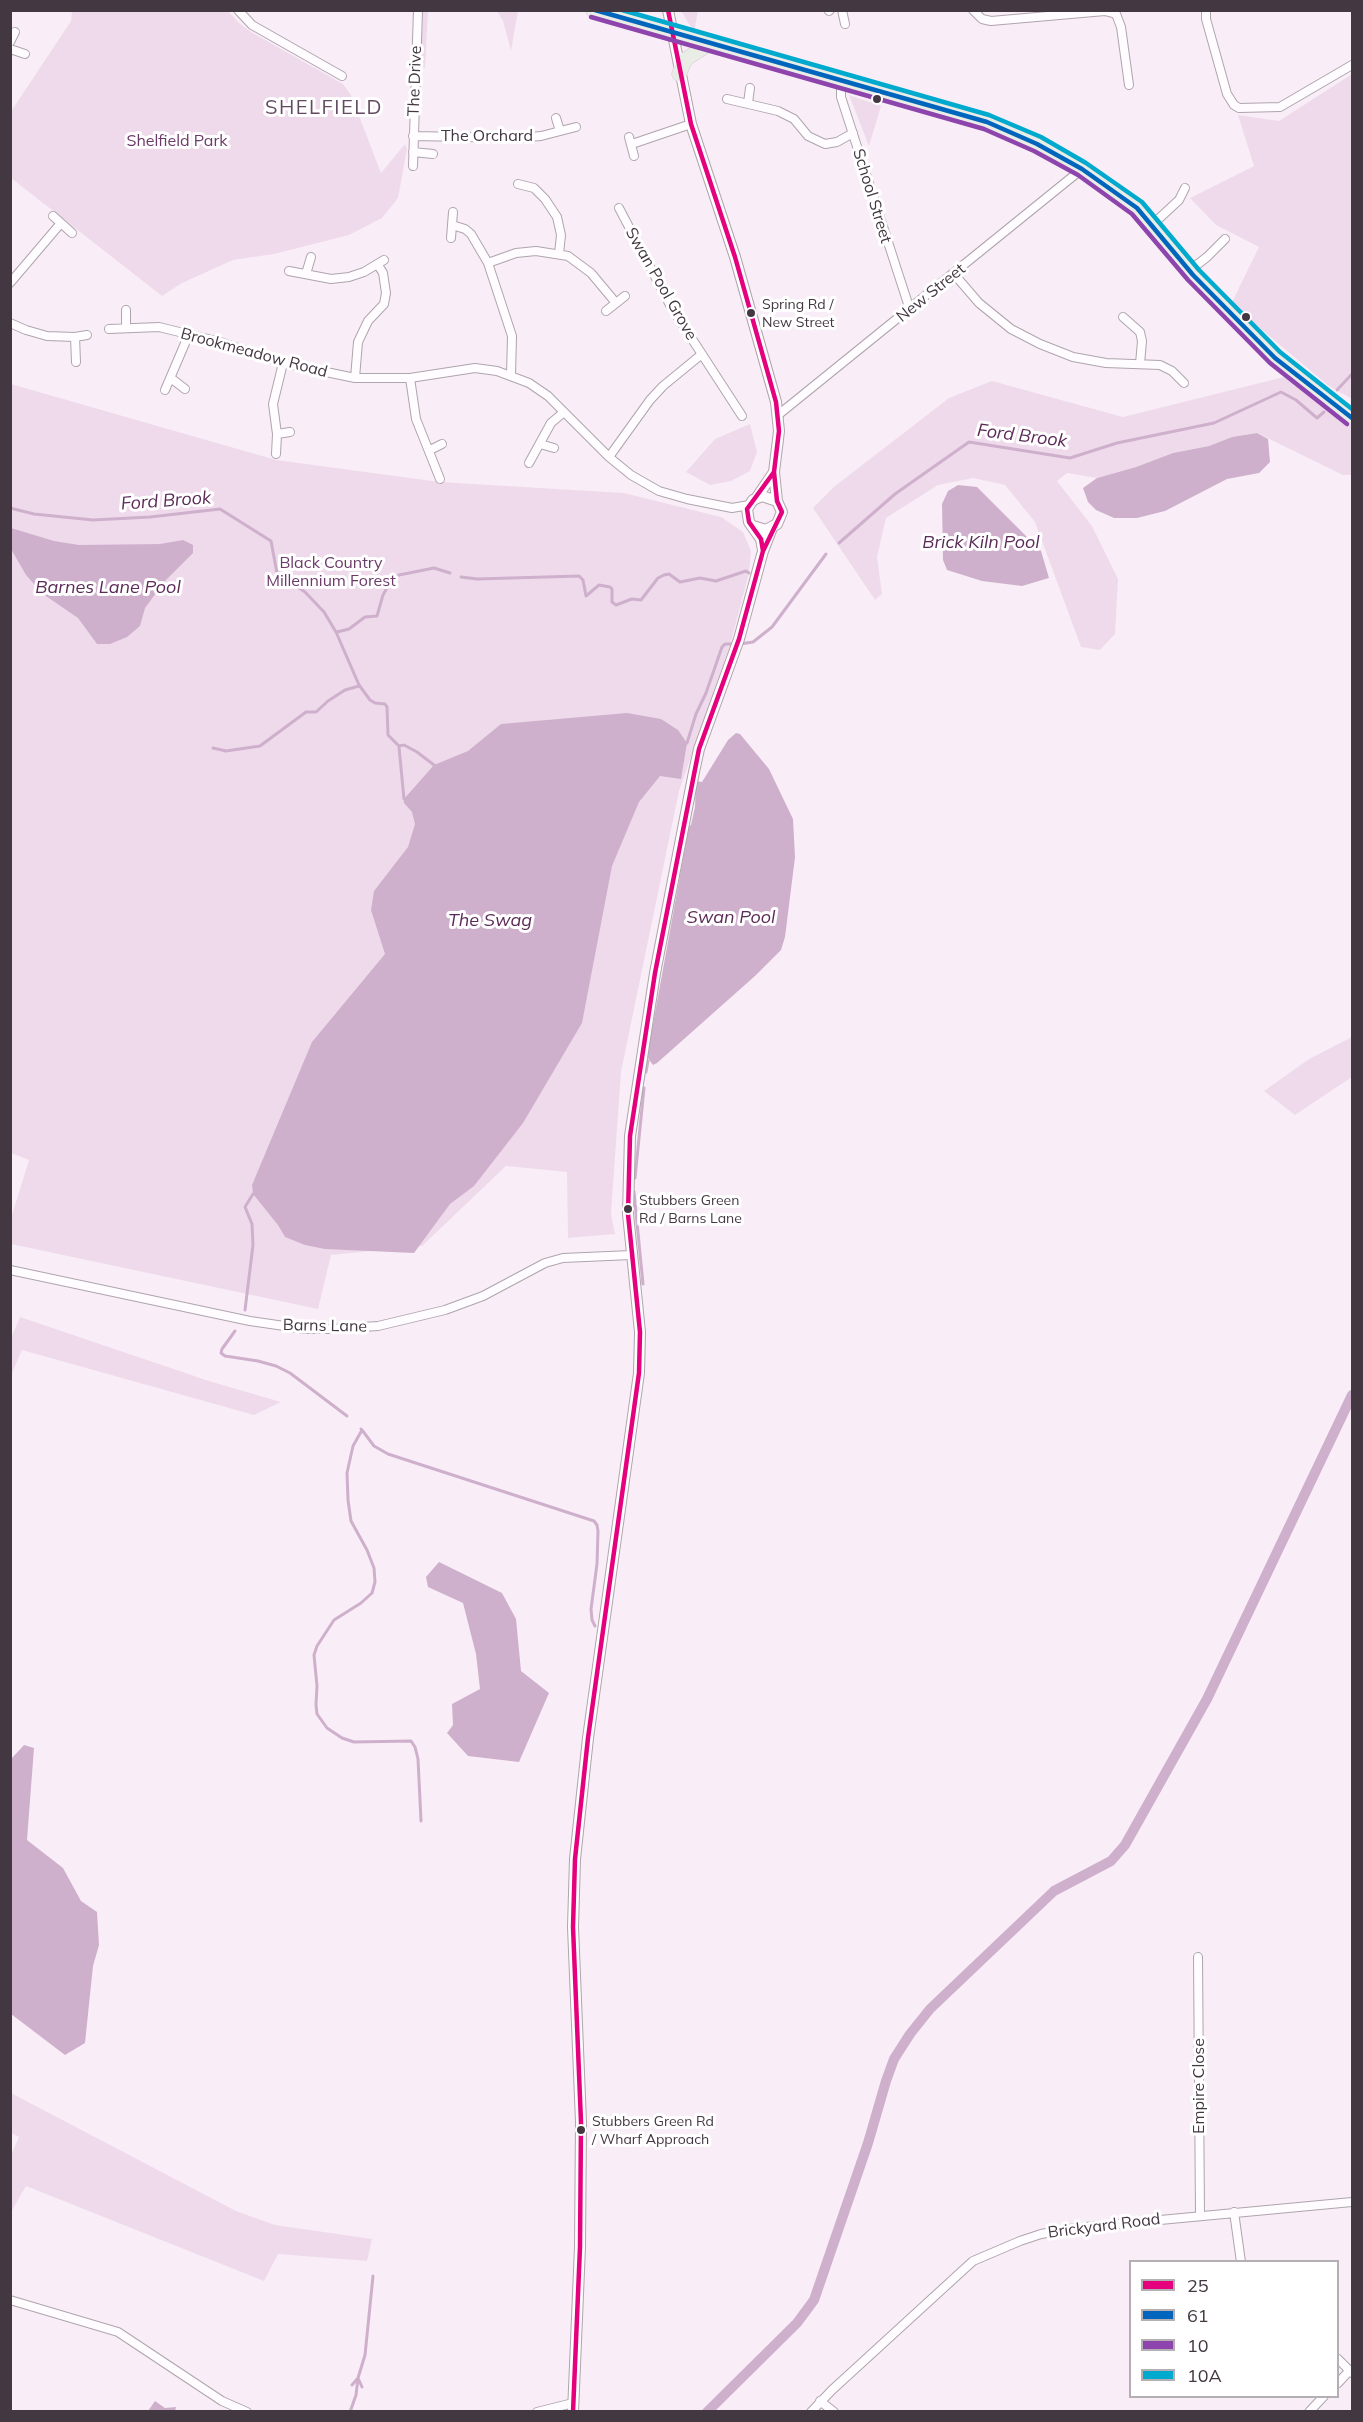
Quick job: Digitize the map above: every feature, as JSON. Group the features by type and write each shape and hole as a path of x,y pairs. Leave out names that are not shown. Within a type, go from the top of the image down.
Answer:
{"highway":[{"path":"593,10 987,122 1037,144 1082,169 1137,208 1190,271 1275,358 1353,418"},
{"path":"680,74 686,59 709,44"}],"street":[{"path":"238,10 252,25 342,76"},
{"name":"The Drive","path":"412,166 418,10"},
{"path":"537,2412 573,2407 580,2247 581,2133 573,1927 575,1859 591,1714 639,1374 640,1332 628,1214 630,1136 653,985 699,749 739,639 763,550 782,512 777,501 774,472 778,444 778,415 735,257 691,124 668,10"},
{"path":"842,10 845,24"},
{"path":"973,10 982,19 991,21 1105,11 1116,14 1122,27 1129,85"},
{"path":"1206,10 1206,19 1227,94 1234,105 1239,108 1273,109 1280,107 1353,64"},
{"path":"10,42 15,32"},
{"path":"10,49 24,54"},
{"path":"332,69 337,59"},
{"name":"School Street","path":"841,80 841,97 910,310"},
{"path":"748,103 750,88"},
{"path":"726,99 778,111 794,119 808,136 825,144 837,142 853,133"},
{"name":"The Orchard","path":"556,118 560,131"},
{"path":"634,156 630,141 691,124"},
{"name":"The Orchard","path":"413,136 517,138 541,136 576,127"},
{"path":"413,152 433,154"},
{"name":"New Street","path":"778,415 1082,169"},
{"path":"534,188 538,177"},
{"path":"518,184 534,188 545,199 556,217 561,235 559,254"},
{"path":"1152,225 1180,198 1185,188"},
{"path":"1172,190 1180,198"},
{"path":"451,238 453,212"},
{"name":"Swan Pool Grove","path":"618,214 670,305 742,416"},
{"path":"53,216 72,233"},
{"path":"10,283 62,223"},
{"path":"452,225 465,229 471,234 488,262 512,336 511,375"},
{"path":"1190,271 1225,239"},
{"path":"488,262 516,253 536,250 568,256 591,273 616,303"},
{"path":"306,274 311,257"},
{"path":"289,271 331,279 349,277 381,262 386,293 384,304 368,321 360,336 355,356 355,378"},
{"path":"954,274 979,303 1011,329 1041,344 1073,357 1106,363 1160,365 1172,371 1184,382"},
{"path":"606,311 625,296"},
{"path":"126,310 126,327"},
{"path":"1123,316 1140,332 1143,341 1140,364"},
{"path":"10,323 47,336 75,338 87,335"},
{"name":"Brookmeadow Road","path":"109,329 159,327 284,363 355,378 410,378 475,368 511,375 529,383 548,396 609,457 632,475 659,491 732,508 751,524"},
{"path":"165,390 172,379 189,334"},
{"path":"75,338 76,362"},
{"name":"Swan Pool Grove","path":"609,457 650,400 663,386 702,354"},
{"path":"276,454 277,434 273,404 284,363"},
{"path":"410,378 416,419 440,479"},
{"path":"172,379 185,389"},
{"path":"728,414 737,408"},
{"path":"529,463 551,423 564,412"},
{"path":"277,434 290,432"},
{"path":"430,450 442,444"},
{"path":"540,444 554,448"},
{"path":"763,550 760,539 747,515 753,501 774,472"},
{"path":"753,501 766,496 777,501"},
{"name":"Brookmeadow Road","path":"732,508 753,501"},
{"path":"751,524 766,530 772,528"},
{"name":"Barns Lane","path":"10,1270 250,1321 305,1329 331,1329 378,1326 445,1310 483,1296 545,1263 562,1258 632,1254"},
{"name":"Empire Close","path":"1198,1957 1200,2215"},
{"name":"Brickyard Road","path":"811,2412 820,2401 973,2261 1041,2234 1200,2215 1353,2202"},
{"path":"1234,2212 1241,2260"},
{"path":"10,2300 118,2332 222,2401 248,2412"},
{"path":"1339,2360 1351,2372 1339,2382"},
{"path":"1309,2412 1323,2398"},
{"path":"820,2401 834,2412"}],"green space":[{"name":"Shelfield Park","path":"72,11 228,11 251,32 343,84 351,95 381,173 405,144 407,149 398,198 382,218 349,235 274,254 233,260 182,283 162,296 11,178 10,113 71,21"},
{"path":"422,11 428,11 425,68 419,67"},
{"path":"497,11 518,11 511,51 503,21"},
{"path":"681,11 698,11 694,32"},
{"path":"1352,74 1352,399 1329,386 1231,304 1259,247 1216,225 1190,198 1254,166 1238,115 1279,121"},
{"path":"849,95 881,106 869,146"},
{"path":"1284,377 1352,427 1352,475 1343,475 1257,433 1232,437 1209,446 1173,453 1097,478 1067,473 1057,481 1092,526 1118,579 1115,634 1100,650 1081,647 1035,522 1005,485 973,478 938,485 886,518 877,557 882,594 875,600 813,508 835,486 949,398 992,381 1123,417"},
{"name":"Black Country Millennium Forest","path":"11,384 276,460 440,482 624,493 721,517 743,532 751,551 749,573 729,649 679,791 621,1072 611,1214 615,1234 568,1238 567,1172 506,1166 422,1246 331,1255 318,1309 11,1244 11,1218 29,1160 11,1153"},
{"path":"750,424 757,452 750,471 731,481 710,485 686,472 715,439"},
{"path":"1352,1037 1352,1077 1295,1115 1264,1091 1309,1059"},
{"path":"20,1317 209,1381 281,1402 254,1415 22,1350 11,1375 11,1338"},
{"path":"11,2093 236,2211 275,2225 372,2239 367,2261 278,2254 264,2281 26,2186 11,2212 11,2155 19,2137 11,2133"}],"water":[{"path":"1257,433 1268,439 1270,462 1259,473 1227,479 1165,511 1137,518 1114,518 1096,510 1088,502 1083,488 1097,478 1173,453 1209,446 1232,437"},
{"name":"Brick Kiln Pool","path":"958,485 977,487 1041,551 1049,578 1022,586 982,581 947,570 943,560 942,504 948,491"},
{"name":"Barnes Lane Pool","path":"11,528 54,541 79,545 160,544 183,540 193,545 193,553 164,582 145,608 140,626 127,637 110,644 97,644 78,618 43,594 26,575 11,549"},
{"name":"The Swag","path":"627,713 661,719 678,730 687,743 681,779 660,776 639,802 612,866 582,1023 523,1123 474,1186 450,1204 414,1253 325,1249 305,1245 285,1237 253,1194 252,1185 312,1042 385,954 371,910 374,891 408,847 415,824 412,812 404,803 404,799 434,765 468,751 501,724"},
{"name":"Swan Pool","path":"736,733 740,734 769,769 793,819 795,857 785,937 781,950 755,976 653,1065 647,1057 689,826 695,807 696,781 702,782 728,740"},
{"path":"439,1562 502,1593 516,1619 521,1671 549,1693 519,1762 468,1756 447,1733 453,1725 452,1704 480,1689 476,1654 463,1603 428,1587 426,1577"},
{"path":"24,1745 34,1748 27,1840 63,1868 81,1901 97,1912 99,1945 93,1966 85,2043 65,2055 11,2014 11,1759"},
{"path":"155,2401 165,2408 176,2407 175,2411 148,2411"}],"waterway":[{"path":"1337,390 1352,374"},
{"name":"Ford Brook","path":"839,543 895,494 969,442 1070,458 1117,443 1214,423 1281,392 1296,400 1317,418 1324,412"},
{"name":"Ford Brook","path":"10,508 34,514 93,520 150,517 220,509 271,541 277,573 305,592 324,612 336,632 359,685 370,700 385,704 387,707 388,735 399,746 404,745 417,752 434,765"},
{"name":"Ford Brook","path":"740,644 753,642 772,627 826,554"},
{"name":"Ford Brook","path":"337,632 349,629 365,617 377,616 383,595 391,581 399,575 434,568 450,573"},
{"name":"Ford Brook","path":"461,577 477,579 579,576 583,580 586,596 599,585 610,587 612,602 616,605 632,599 641,600 658,578 664,575 669,574 680,582 700,578 716,581 746,571 749,573"},
{"path":"687,743 722,647 725,644 733,644"},
{"path":"213,748 226,751 260,746 306,712 316,712 345,690 359,686"},
{"path":"399,747 404,799"},
{"path":"646,1072 648,1061"},
{"path":"635,1178 644,1088"},
{"path":"634,1192 643,1284"},
{"path":"245,1310 253,1245 252,1224 245,1207 253,1194"},
{"path":"235,1331 221,1353 225,1356 276,1366 290,1373 347,1416"},
{"path":"707,2412 797,2323 814,2300 868,2143 886,2081 894,2059 910,2034 930,2009 1054,1891 1111,1861 1125,1845 1207,1699 1352,1395"},
{"path":"361,1429 353,1446 347,1473 348,1500 351,1521 367,1550 374,1568 375,1582 372,1593 334,1620 317,1646 314,1655 317,1714 327,1728 342,1738 354,1742 411,1741 418,1759 421,1821"},
{"path":"362,1430 374,1446 388,1454 594,1521 598,1531 597,1564 591,1609 595,1626"},
{"path":"350,2412 365,2355 373,2276"},
{"path":"352,2385 358,2378 362,2387"}],"transit line":[{"name":"61","path":"595,10 987,122 1037,144 1082,169 1137,208 1193,275 1275,358 1352,418"},
{"name":"10A","path":"622,10 989,115 1041,137 1086,163 1142,202 1199,270 1280,352 1352,409"},
{"name":"25","path":"573,2412 580,2247 581,2122 573,1927 575,1859 588,1738 639,1373 640,1332 628,1214 630,1136 655,973 699,749 739,639 763,551 782,512 777,501 774,472 779,431 776,402 735,257 691,124 668,10"},
{"name":"10","path":"591,17 984,129 1034,151 1078,175 1132,214 1188,280 1270,363 1347,424"},
{"name":"25","path":"763,551 761,539 749,522 747,509 774,472"}],"place":[{"name":"Spring Rd / New Street","path":"751,313"},
{"name":"Stubbers Green Rd / Barns Lane","path":"628,1209"},
{"name":"Stubbers Green Rd / Wharf Approach","path":"581,2130"}],"district":[{"name":"SHELFIELD","path":"324,108"}]}
